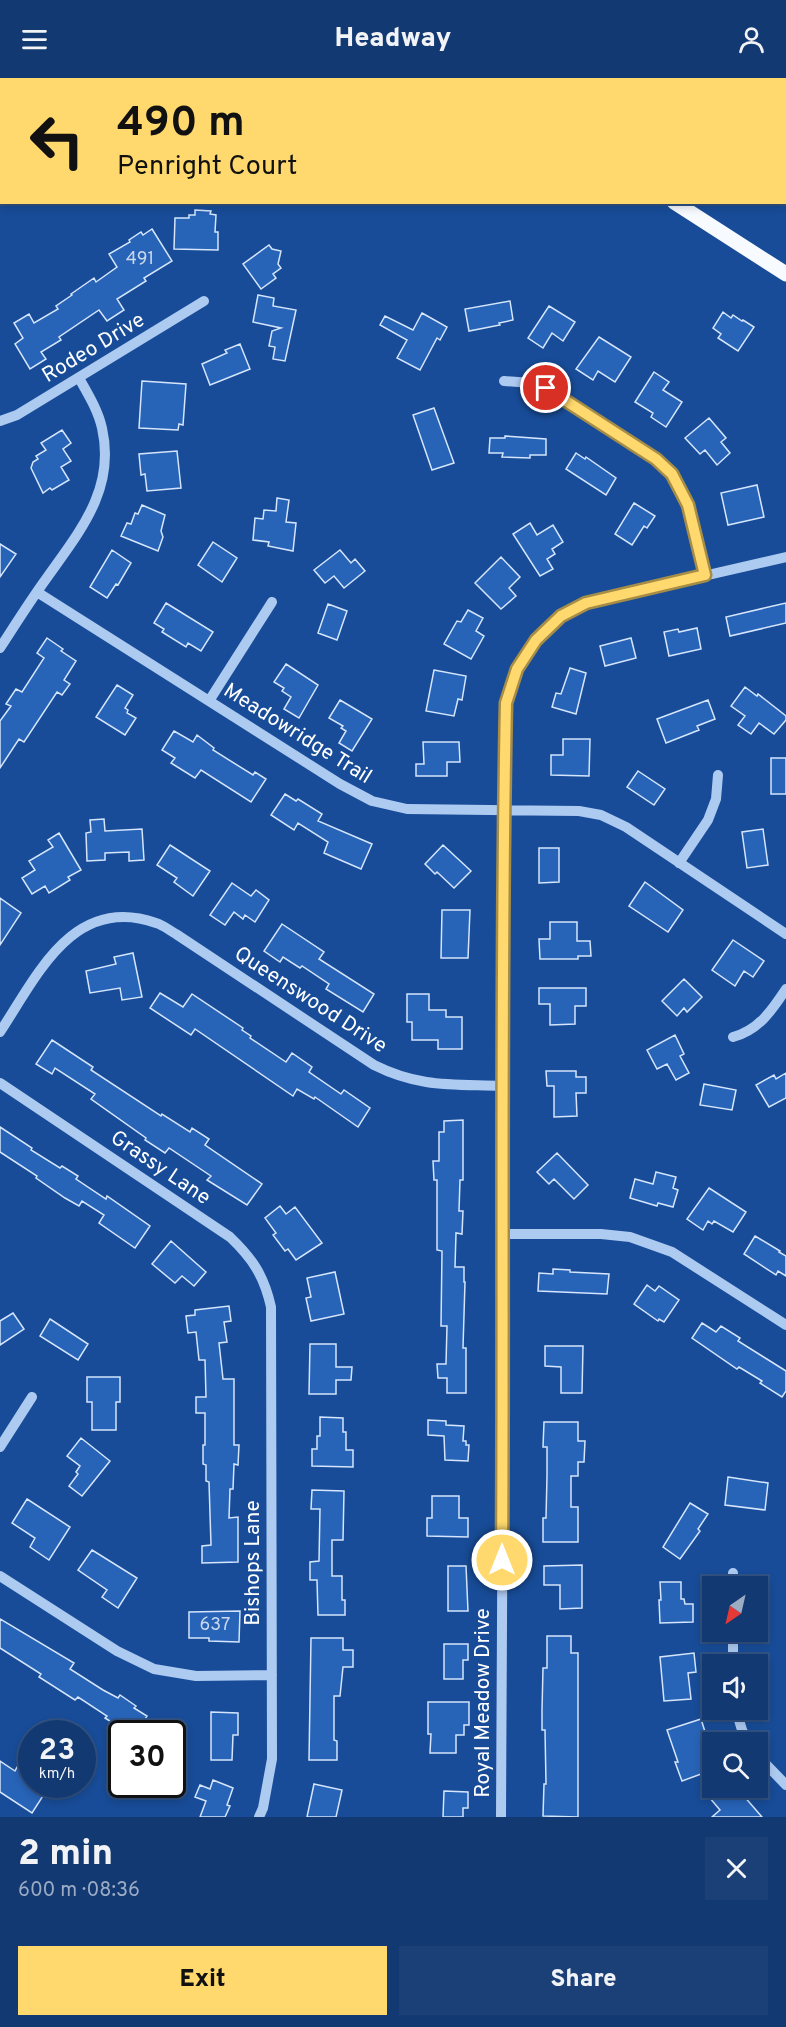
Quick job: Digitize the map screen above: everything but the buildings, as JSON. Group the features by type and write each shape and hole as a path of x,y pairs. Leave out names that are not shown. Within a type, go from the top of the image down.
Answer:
{"main road":[{"path":"677,204 786,274"}],"street":[{"name":"Rodeo Drive","path":"0,421 17,416 204,301"},
{"path":"0,648 89,517 104,477 105,449 102,428 95,408 79,378"},
{"path":"504,381 532,383 546,388 656,459 672,474 688,505 705,575"},
{"name":"Royal Meadow Drive","path":"501,1817 504,1234 502,1086 506,703 517,669 536,640 561,616 586,603 786,557"},
{"name":"Meadowridge Trail","path":"37,592 340,784 372,801 406,809 579,811 601,815 626,827 786,934"},
{"path":"209,701 272,602"},
{"path":"679,863 708,820 716,799 718,775"},
{"name":"Queenswood Drive","path":"0,1032 58,946 81,929 107,919 136,918 164,926 374,1065 394,1075 430,1084 502,1086"},
{"path":"734,1037 753,1029 768,1015 786,989"},
{"name":"Grassy Lane","path":"0,1083 230,1237 246,1251 258,1269 272,1307"},
{"path":"504,1234 601,1234 630,1237 672,1252 786,1325"},
{"name":"Bishops Lane","path":"259,1817 263,1808 272,1759 272,1307"},
{"path":"0,1447 33,1397"},
{"path":"0,1576 117,1651 154,1669 195,1676 272,1675"},
{"path":"768,1766 786,1785"}],"route":[{"path":"502,1560 504,1234 502,1086 506,703 517,669 536,640 561,616 586,603 705,575 688,505 672,474 656,459 546,388"}]}
